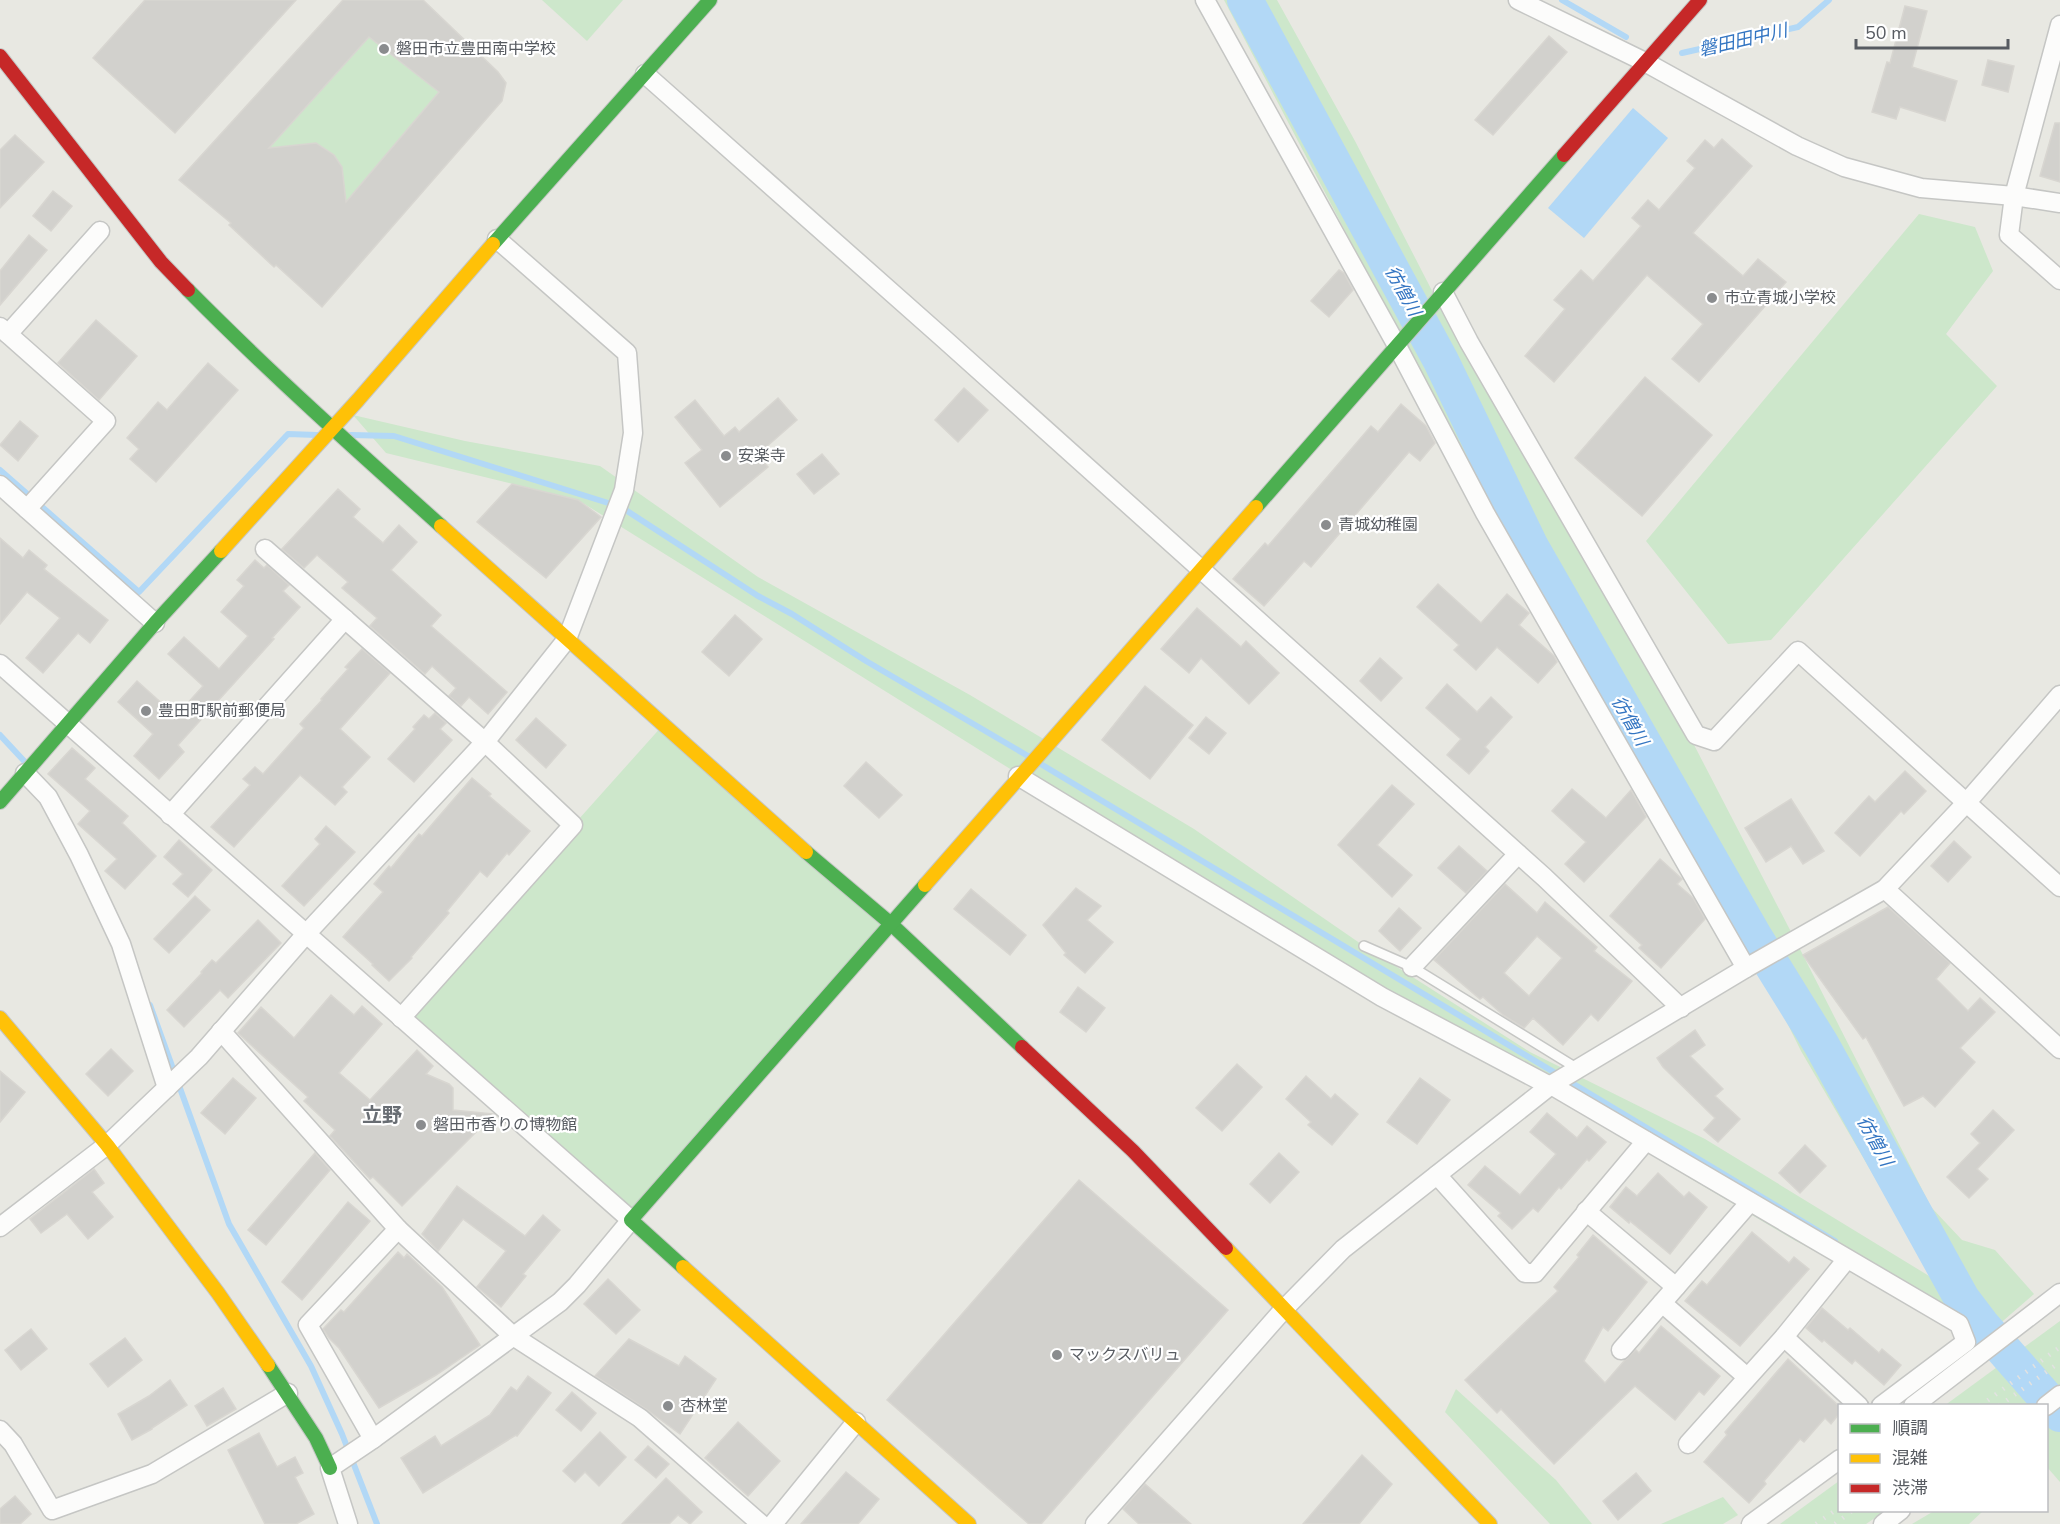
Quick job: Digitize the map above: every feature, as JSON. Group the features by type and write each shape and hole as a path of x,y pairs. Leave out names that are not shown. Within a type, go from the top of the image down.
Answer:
{"street":[{"path":"0,802 155,623 358,400 497,239 710,0"},
{"path":"1205,0 1396,344 1485,513 1746,968"},
{"path":"1518,0 1645,62 1797,146 1844,166 1921,188 2014,196 2060,203"},
{"path":"330,1468 373,1439 565,1297 1396,344 1700,0"},
{"path":"2060,25 2014,196 2009,235 2060,280"},
{"path":"0,56 161,262 242,344 331,428 782,832 890,923 1134,1151 1490,1524"},
{"path":"645,74 1518,854 1681,1008"},
{"path":"27,509 106,421 4,331 100,231"},
{"path":"0,1227 107,1145 199,1057 306,934 485,742 567,639 624,490 633,433 627,353 497,239"},
{"path":"1443,292 1469,342 1696,735 1714,741 1798,651 2060,887"},
{"path":"0,485 155,623"},
{"path":"265,549 485,742 573,825 401,1018"},
{"path":"170,815 345,619"},
{"path":"0,664 631,1220 969,1524"},
{"path":"1095,1524 1284,1309 1343,1249 1551,1086 1746,968 1885,890 1967,802 2060,695"},
{"path":"25,773 48,797 79,855 121,944 167,1088"},
{"path":"1018,776 1382,997 1551,1086 1959,1324 1966,1342 1884,1404"},
{"path":"1412,967 1518,854"},
{"path":"1885,890 2060,1049"},
{"path":"0,1018 107,1145 218,1293 288,1393 316,1438 330,1468 348,1524"},
{"path":"221,1031 398,1229 513,1336 640,1418 761,1524"},
{"path":"1437,1175 1527,1274 1535,1273 1646,1141"},
{"path":"1621,1350 1750,1202"},
{"path":"1586,1211 1676,1287"},
{"path":"373,1439 308,1325 398,1229"},
{"path":"1688,1444 1784,1337 1847,1259"},
{"path":"1916,1404 2060,1293"},
{"path":"1662,1303 1747,1377"},
{"path":"1784,1337 1857,1404"},
{"path":"0,1430 13,1444 55,1517 152,1474 288,1393"},
{"path":"2048,1404 2060,1395"},
{"path":"773,1524 856,1422"},
{"path":"1751,1524 1838,1460"},
{"path":"1883,1524 1898,1512"}],"lane":[{"path":"1364,946 1412,967 1577,1070"}],"green space":[{"path":"542,0 623,0 587,41"},
{"path":"1224,0 1277,0 1355,141 1463,351 1622,606 1931,1207 1962,1240 1995,1250 2034,1294 1981,1340 1794,1240 1187,879 578,500 386,453 353,415 465,441 600,466 758,577 970,695 1194,829 1364,946 1530,1052 1705,1139 1934,1279 1801,1051 1753,954 1703,893 1437,421 1353,246"},
{"path":"369,37 439,92 337,213 343,177 342,167 334,155 268,149"},
{"path":"1919,214 1975,227 1993,271 1946,334 1997,386 1771,640 1728,644 1646,541"},
{"path":"663,725 890,923 631,1220 401,1018"},
{"path":"2060,1321 2060,1385 2033,1404 1947,1404"},
{"path":"1456,1389 1556,1480 1592,1524 1550,1524 1445,1412"},
{"path":"2060,1411 2060,1482 2048,1468 2048,1420"},
{"path":"1838,1482 1838,1512 1884,1512 1866,1524 1780,1524"},
{"path":"1723,1497 1738,1515 1723,1524 1661,1524"},
{"path":"1932,1512 1982,1512 1969,1524 1912,1524"}],"water":[{"path":"1633,108 1668,138 1584,238 1548,208"}],"building":[{"path":"145,0 296,0 175,133 93,58"},
{"path":"343,0 423,0 498,72 506,83 502,101 322,307 276,265 274,267 229,225 231,223 179,180","holes":["369,37 439,92 346,202 342,167 334,155 316,143 269,148"]},
{"path":"1905,6 1927,11 1912,67 1957,81 1945,121 1900,107 1896,119 1872,112 1887,62 1890,63"},
{"path":"1549,36 1567,52 1493,135 1475,120"},
{"path":"1988,60 2014,66 2008,92 1982,85"},
{"path":"2055,123 2060,123 2060,182 2040,176"},
{"path":"15,135 44,162 0,208 0,150"},
{"path":"1722,139 1752,166 1693,233 1743,276 1758,259 1786,282 1699,382 1672,359 1703,324 1647,275 1554,382 1525,356 1565,309 1554,300 1581,270 1593,281 1641,226 1632,218 1648,200 1659,210 1695,168 1687,161 1705,140 1714,148"},
{"path":"53,191 72,206 51,231 33,216"},
{"path":"29,235 47,250 0,305 0,271"},
{"path":"1339,270 1344,273 1353,290 1329,317 1311,301"},
{"path":"96,320 137,356 99,400 58,363"},
{"path":"208,363 238,390 156,482 130,459 139,449 127,438 158,402 167,410"},
{"path":"1645,377 1712,435 1642,516 1575,458"},
{"path":"964,388 988,410 958,442 935,420"},
{"name":"安楽寺","path":"778,398 797,420 757,455 768,467 720,507 685,463 702,450 675,417 695,400 724,436 735,427 739,432"},
{"path":"1401,404 1426,426 1435,443 1420,461 1409,452 1311,567 1304,561 1264,606 1233,579 1265,543 1268,546 1371,426 1378,432"},
{"path":"20,421 38,436 18,461 0,445"},
{"path":"822,454 839,474 814,494 797,474"},
{"path":"512,484 578,500 601,517 546,578 477,522"},
{"path":"338,489 360,509 353,517 383,543 399,525 417,542 391,570 441,615 431,626 507,692 488,714 469,697 461,706 449,696 456,688 432,666 425,674 370,626 377,618 342,588 348,582 317,555 304,568 282,549"},
{"path":"0,538 23,558 29,550 47,565 44,569 108,620 90,643 78,633 43,673 26,658 60,618 27,592 0,624"},
{"path":"255,560 264,568 267,565 289,585 283,591 300,607 178,745 184,752 159,779 134,756 153,734 118,702 137,681 176,716 203,686 168,654 184,637 219,669 248,636 221,612 244,586 237,580"},
{"path":"1438,584 1481,623 1507,594 1529,613 1519,625 1554,656 1557,662 1538,683 1497,647 1476,670 1454,650 1459,645 1417,607"},
{"path":"1197,608 1241,647 1246,641 1279,673 1249,704 1201,658 1189,673 1161,649"},
{"path":"735,615 762,639 729,676 702,652"},
{"path":"362,649 390,673 340,729 370,757 342,787 347,792 335,805 300,775 234,847 211,827 250,785 243,779 255,767 263,774 304,728 300,724 348,669 345,667"},
{"path":"1380,658 1402,678 1381,701 1360,681"},
{"path":"1447,684 1477,712 1491,697 1512,717 1485,747 1489,751 1469,774 1447,755 1461,739 1426,708"},
{"path":"1145,686 1193,725 1150,779 1102,740"},
{"path":"435,713 446,723 440,729 452,740 414,782 388,759 415,729 413,727 424,715 429,719"},
{"path":"1206,717 1226,733 1209,754 1189,738"},
{"path":"536,718 566,745 546,768 516,740"},
{"path":"72,748 95,768 85,779 128,816 122,823 156,856 125,889 105,871 117,859 78,824 90,811 48,774"},
{"path":"866,762 902,795 879,818 844,786"},
{"path":"1905,771 1926,791 1904,814 1901,811 1860,856 1835,833 1869,796 1875,802"},
{"path":"472,778 491,794 489,796 530,831 487,877 480,871 412,958 389,981 343,937 383,892 374,884 389,866 391,868 419,834 422,836"},
{"path":"1392,785 1414,804 1377,845 1412,875 1392,897 1338,845"},
{"path":"1572,789 1606,818 1631,790 1646,817 1584,882 1565,864 1586,842 1552,811"},
{"path":"1791,799 1824,851 1803,864 1791,846 1766,862 1745,828"},
{"path":"326,826 355,852 304,906 282,886 320,844 315,839"},
{"path":"179,840 212,870 188,897 173,884 183,874 164,857"},
{"path":"1954,841 1971,857 1948,882 1931,866"},
{"path":"1459,846 1487,871 1466,893 1438,868"},
{"path":"1660,859 1682,879 1677,884 1693,898 1705,919 1661,968 1639,948 1642,945 1610,916"},
{"path":"1505,884 1537,913 1545,902 1597,947 1594,951 1632,981 1598,1021 1591,1014 1563,1045 1533,1018 1524,1028 1503,1015 1483,997 1480,999 1434,960","holes":["1537,936 1562,958 1529,996 1504,973"]},
{"path":"1076,888 1101,906 1087,920 1113,942 1085,973 1064,955 1066,953 1043,925"},
{"path":"971,889 1026,935 1010,955 954,909"},
{"path":"195,896 210,910 169,953 154,939"},
{"path":"1888,907 1950,963 1936,979 1968,1011 1980,998 1995,1012 1960,1048 1975,1062 1935,1107 1923,1096 1904,1106 1866,1037 1863,1039 1803,955"},
{"path":"1399,908 1421,928 1400,951 1379,931"},
{"path":"258,920 281,943 228,998 220,990 184,1027 167,1010 212,960 216,963"},
{"path":"1078,987 1105,1008 1086,1032 1060,1012"},
{"path":"331,995 354,1015 362,1006 382,1024 339,1073 370,1100 417,1050 433,1066 426,1074 453,1088 453,1110 494,1114 402,1206 373,1177 370,1179 330,1136 335,1130 304,1101 308,1097 238,1033 261,1007 294,1038"},
{"path":"1695,1030 1705,1045 1690,1056 1723,1089 1715,1096 1740,1119 1718,1142 1704,1130 1715,1118 1663,1067 1657,1058"},
{"path":"111,1049 133,1071 108,1096 86,1074"},
{"path":"1237,1064 1262,1087 1222,1131 1196,1108"},
{"path":"0,1071 25,1092 0,1122"},
{"path":"1306,1076 1331,1099 1335,1094 1358,1114 1332,1145 1308,1125 1311,1122 1286,1099"},
{"path":"233,1078 256,1098 225,1134 201,1113"},
{"path":"1420,1078 1450,1100 1417,1144 1387,1122"},
{"path":"1993,1110 2014,1130 1977,1169 1988,1179 1969,1198 1947,1177 1980,1143 1971,1134"},
{"path":"1547,1113 1577,1138 1587,1126 1606,1142 1589,1161 1587,1159 1561,1189 1559,1187 1538,1212 1533,1208 1512,1229 1498,1216 1501,1213 1468,1185 1485,1166 1520,1195 1556,1154 1530,1132"},
{"path":"1805,1145 1826,1166 1800,1193 1779,1173"},
{"path":"315,1153 330,1170 266,1245 248,1230"},
{"path":"1279,1153 1299,1172 1270,1203 1250,1184"},
{"path":"94,1169 104,1183 92,1192 113,1217 88,1239 67,1214 41,1233 30,1219"},
{"path":"1658,1173 1684,1197 1689,1192 1707,1207 1670,1254 1610,1207 1626,1187 1637,1196"},
{"name":"マックスバリュ","path":"1079,1180 1228,1310 1041,1524 1029,1524 887,1400"},
{"path":"457,1186 525,1236 543,1215 560,1230 523,1274 526,1276 501,1307 477,1287 506,1251 463,1219 438,1251 422,1234"},
{"path":"348,1202 370,1221 302,1300 282,1282"},
{"path":"1752,1232 1789,1263 1794,1257 1809,1269 1740,1346 1685,1301 1702,1281 1707,1285"},
{"path":"1593,1235 1647,1282 1608,1331 1603,1327 1584,1361 1605,1383 1636,1350 1639,1353 1661,1326 1720,1376 1704,1395 1699,1391 1675,1420 1635,1386 1554,1464 1501,1409 1497,1413 1465,1380 1558,1291 1554,1287 1579,1257 1577,1255"},
{"path":"398,1252 404,1258 407,1254 442,1287 480,1345 436,1375 379,1408 339,1348 323,1329 341,1310 344,1312"},
{"path":"608,1279 640,1310 616,1334 584,1304"},
{"path":"1822,1308 1879,1353 1882,1349 1901,1365 1884,1385 1855,1360 1852,1364 1806,1328"},
{"path":"31,1329 47,1349 21,1370 5,1350"},
{"path":"125,1338 142,1360 108,1387 90,1364"},
{"name":"杏林堂","path":"629,1339 679,1366 685,1356 716,1379 680,1434 595,1376"},
{"path":"1788,1359 1838,1405 1838,1415 1831,1424 1825,1418 1804,1442 1800,1439 1764,1481 1766,1484 1749,1503 1704,1462 1727,1435 1725,1432"},
{"path":"528,1376 551,1393 517,1436 423,1493 401,1458 435,1436 441,1446 490,1415 511,1387 517,1391"},
{"path":"170,1380 187,1405 132,1440 118,1414 149,1396"},
{"path":"223,1388 236,1409 207,1426 195,1406"},
{"path":"572,1392 596,1413 581,1431 556,1410"},
{"path":"738,1422 780,1461 748,1496 705,1458"},
{"path":"600,1432 626,1457 599,1486 585,1472 575,1482 563,1471"},
{"path":"259,1433 277,1467 295,1457 303,1473 295,1477 314,1514 296,1524 265,1524 228,1450"},
{"path":"648,1446 669,1464 656,1478 635,1460"},
{"path":"1362,1455 1392,1484 1359,1524 1303,1524"},
{"path":"846,1472 879,1499 858,1524 801,1524"},
{"path":"1636,1473 1651,1491 1618,1520 1603,1501"},
{"path":"666,1478 702,1512 690,1524 678,1515 669,1524 622,1524"},
{"path":"1145,1484 1191,1524 1139,1524 1123,1509"},
{"path":"15,1496 31,1514 20,1524 0,1524 0,1509"}],"waterway":[{"name":"彷僧川","path":"1245,0 1441,361 1531,547 1754,936 1821,1044 1962,1299 2060,1414"},
{"name":"磐田田中川","path":"1562,0 1626,37"},
{"name":"磐田田中川","path":"1682,53 1798,27 1829,0"},
{"path":"0,470 139,592 288,434 317,435"},
{"path":"351,435 394,436 621,507 758,596 792,614 866,661 1028,756"},
{"path":"0,735 26,763"},
{"path":"1039,763 1835,1241"},
{"path":"150,1005 229,1224 311,1366 342,1434 377,1524"},
{"path":"1952,1310 1981,1324"}],"railway":[{"path":"1983,1404 2060,1347"},
{"path":"2002,1404 2060,1362"},
{"path":"1816,1524 1838,1508"},
{"path":"1835,1524 1850,1512"}],"traffic: fast":[{"path":"493,244 710,0"},
{"path":"1256,507 1564,155"},
{"path":"188,290 281,380 441,526"},
{"path":"0,802 155,623 221,551"},
{"path":"806,852 890,923 1022,1047"},
{"path":"683,1267 631,1220 925,885"},
{"path":"268,1365 316,1438 330,1468"}],"traffic: slow":[{"path":"221,551 358,400 493,244"},
{"path":"925,885 1256,507"},
{"path":"441,526 806,852"},
{"path":"0,1018 107,1145 218,1293 268,1365"},
{"path":"1226,1248 1490,1524"},
{"path":"683,1267 969,1524"}],"traffic: jam":[{"path":"1564,155 1700,0"},
{"path":"0,56 161,262 188,290"},
{"path":"1022,1047 1133,1151 1226,1248"}],"place":[{"name":"磐田市立豊田南中学校","path":"384,49"},
{"name":"市立青城小学校","path":"1712,298"},
{"name":"安楽寺","path":"726,456"},
{"name":"青城幼稚園","path":"1326,525"},
{"name":"豊田町駅前郵便局","path":"146,711"},
{"name":"磐田市香りの博物館","path":"421,1125"},
{"name":"マックスバリュ","path":"1057,1355"},
{"name":"杏林堂","path":"668,1406"}],"district":[{"name":"立野","path":"382,1115"}]}
